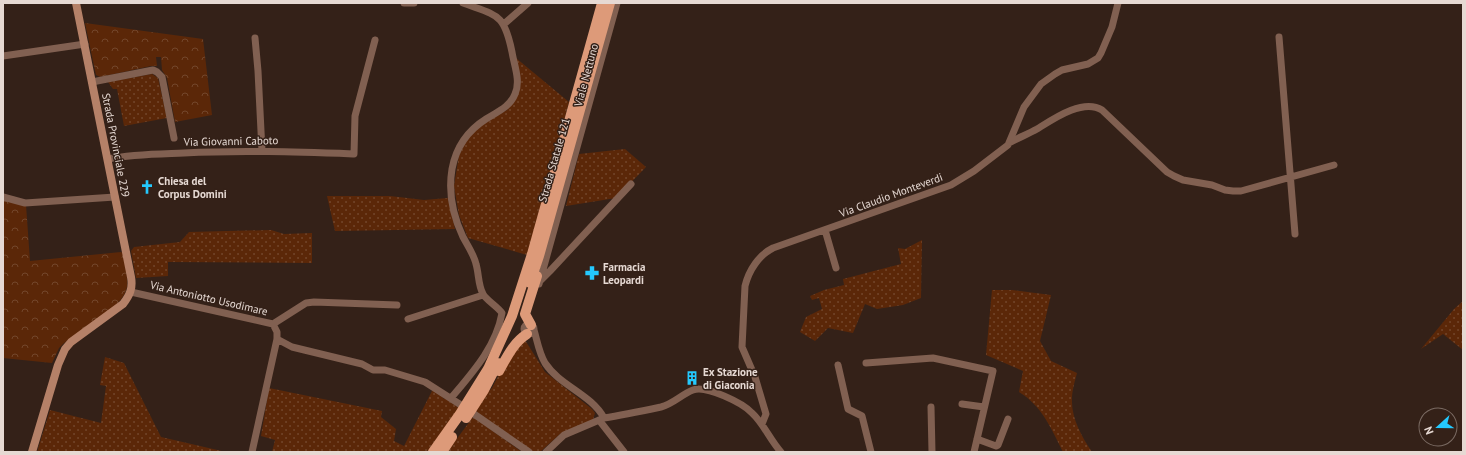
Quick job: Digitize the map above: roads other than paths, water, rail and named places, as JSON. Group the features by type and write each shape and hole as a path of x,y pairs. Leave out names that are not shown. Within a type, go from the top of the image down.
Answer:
{"main road":[{"name":"Strada Statale 121","path":"526,325 532,254 602,3"},
{"name":"Strada Statale 121","path":"526,325 539,256 610,3"},
{"path":"484,390 509,341 526,325"},
{"path":"442,452 484,390 497,375 510,350 516,343 526,325"},
{"path":"433,452 460,414 488,369 526,325"}],"street":[{"name":"Strada Provinciale 229","path":"76,3 116,197 131,277 131,292"},
{"path":"404,3 414,3"},
{"path":"451,398 483,359 499,326 502,313 483,295 476,264 455,217 450,186 455,155 466,135 485,120 504,109 516,94 517,78 509,37 504,24 494,14 463,3"},
{"path":"504,24 528,3"},
{"name":"Viale Nettuno","path":"526,325 541,280 617,3"},
{"name":"Via Claudio Monteverdi","path":"762,424 766,414 755,377 742,347 747,280 761,255 774,248 951,185 974,172 1008,146 1024,107 1042,84 1059,72 1088,64 1098,58 1112,27 1118,3"},
{"path":"1279,37 1295,234"},
{"path":"255,38 262,151"},
{"name":"Via Giovanni Caboto","path":"108,159 127,155 262,151 354,154 356,116 375,40"},
{"path":"3,56 84,44"},
{"path":"92,82 153,70 158,72 162,77 174,138"},
{"path":"1009,143 1036,130 1066,112 1092,106 1102,110 1166,172 1184,180 1212,185 1233,191 1241,191 1334,166"},
{"path":"541,280 631,184"},
{"path":"3,197 25,203 116,197"},
{"path":"825,230 836,268"},
{"path":"32,452 58,365 65,349 71,342 123,304 131,292"},
{"name":"Via Antoniotto Usodimare","path":"131,292 273,324 306,303 397,305"},
{"path":"408,319 483,295"},
{"path":"252,452 277,339 277,332 273,324"},
{"path":"526,325 545,362 553,372 599,409 601,419 624,452"},
{"path":"277,339 292,347 362,364 373,370 384,370 425,382 461,405"},
{"path":"866,363 933,358 993,371 974,452"},
{"path":"838,365 848,409 862,416 871,452"},
{"path":"546,452 564,435 601,419 662,406 679,399 686,393 696,389 706,390 743,405 751,411 762,424 772,443 781,452"},
{"path":"962,404 984,407"},
{"path":"931,407 932,452"},
{"path":"474,414 529,452"},
{"path":"977,439 996,446 998,445 1008,419"},
{"path":"771,452 772,443"}],"place":[{"name":"Chiesa del Corpus Domini","path":"147,187"},
{"name":"Farmacia Leopardi","path":"592,273"},
{"name":"Ex Stazione di Giaconia","path":"692,378"}]}
